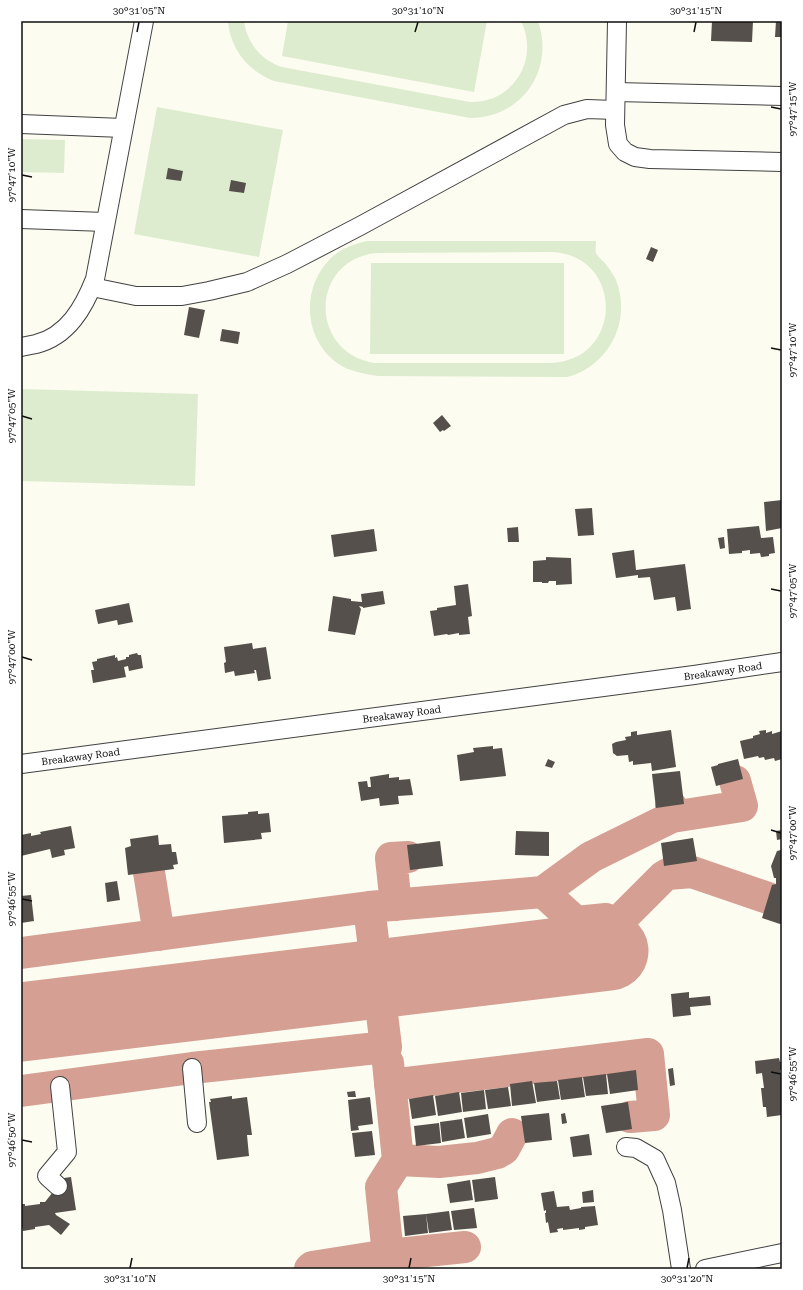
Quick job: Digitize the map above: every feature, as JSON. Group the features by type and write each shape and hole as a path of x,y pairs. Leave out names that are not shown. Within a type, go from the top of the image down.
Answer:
{"street":[{"path":"21,347 37,344 52,338 65,328 78,314 88,298 95,279 144,21"},
{"path":"617,21 614,125 618,144 625,152 635,157 650,159 782,162"},
{"path":"92,287 136,296 182,296 247,282 294,260 564,115 615,101 782,96"},
{"path":"21,124 123,128"},
{"path":"21,219 105,222"},
{"name":"Breakaway Road","path":"21,764 782,662"},
{"path":"192,1068 197,1123"},
{"path":"58,1186 47,1176 67,1152 60,1086"},
{"path":"626,1147 636,1148 654,1158 666,1183 672,1210 681,1269"},
{"path":"705,1269 782,1253"}],"green space":[{"path":"228,21 244,21 248,36 256,50 274,64 282,67 470,102 485,100 499,95 510,87 519,76 525,64 527,50 526,36 521,21 538,21 542,39 542,57 538,73 530,88 519,100 505,110 489,116 470,118 274,81 256,71 242,58 232,41"},
{"path":"288,21 487,21 474,92 282,56"},
{"path":"157,107 283,130 259,257 134,234"},
{"path":"21,139 65,140 64,173 21,172"},
{"path":"367,241 596,241 596,253 598,257 606,264 616,280 620,295 621,311 619,326 613,340 595,363 582,371 567,377 378,376 351,370 337,363 326,352 318,340 312,326 310,312 311,297 314,283 321,270 331,258 344,249","holes":["553,252 577,258 593,271 603,289 606,309 602,328 591,346 574,358 550,363 374,363 352,355 337,342 328,325 326,306 329,288 339,271 355,259 377,253"]},
{"path":"371,263 564,263 564,354 370,354"},
{"path":"21,389 198,394 195,486 21,481"}],"building":[{"path":"712,21 753,21 752,42 711,41"},
{"path":"776,21 782,21 782,37 775,37"},
{"path":"168,168 183,171 181,181 166,179"},
{"path":"231,180 246,183 244,193 229,191"},
{"path":"651,247 658,250 653,262 646,259"},
{"path":"189,307 205,310 199,338 184,335"},
{"path":"222,329 240,332 238,344 220,341"},
{"path":"442,415 451,426 440,432 433,423"},
{"path":"782,500 782,528 766,531 764,502"},
{"path":"592,508 594,535 578,536 575,509"},
{"path":"759,526 761,538 773,537 775,553 769,554 769,556 761,557 760,553 750,554 750,550 742,551 742,553 729,554 727,529"},
{"path":"518,527 519,542 508,542 507,528"},
{"path":"374,529 377,551 334,557 331,535"},
{"path":"724,537 725,548 720,549 718,538"},
{"path":"634,550 636,570 685,564 691,609 677,611 675,597 654,600 650,577 638,578 638,575 616,578 612,553"},
{"path":"546,557 571,558 572,584 556,585 556,581 549,581 548,583 533,582 533,561 546,560"},
{"path":"468,584 472,616 468,617 470,634 459,635 459,633 434,636 430,611 437,610 437,608 456,605 454,586"},
{"path":"383,591 385,604 363,608 359,606 361,609 355,635 328,631 333,596 351,599 351,601 362,602 361,594"},
{"path":"129,603 133,622 118,625 117,620 98,624 95,610"},
{"path":"252,643 253,649 266,647 271,679 258,681 256,670 254,670 255,673 235,676 234,671 225,673 224,663 226,662 224,647"},
{"path":"137,653 138,655 141,655 143,668 129,671 128,666 124,667 126,677 93,683 91,670 94,670 92,662 97,661 97,659 115,655 115,658 117,657 118,661 126,659 129,655"},
{"path":"671,730 676,767 652,771 651,763 633,765 633,761 629,762 628,755 617,756 613,753 612,744 626,740 625,737 631,736 631,732 637,731 637,735"},
{"path":"766,730 766,733 772,731 772,734 782,731 782,759 775,761 774,758 765,760 764,757 759,758 758,756 744,759 740,741 753,738 753,736 760,734 759,731"},
{"path":"493,746 493,749 502,748 506,776 460,781 457,755 474,752 473,748"},
{"path":"548,759 555,762 552,768 545,766"},
{"path":"738,759 743,779 716,786 711,767"},
{"path":"680,771 684,804 656,808 652,774"},
{"path":"389,774 389,778 399,777 399,780 410,779 413,795 398,796 399,804 380,806 379,798 361,801 358,782 367,781 368,787 371,787 370,777"},
{"path":"258,811 258,814 269,813 271,832 261,833 262,839 224,843 222,816 248,814 248,812"},
{"path":"71,826 75,848 64,850 65,855 52,858 50,849 21,856 21,835 31,833 31,836 41,834 40,832"},
{"path":"782,830 782,839 777,840 776,831"},
{"path":"516,831 549,832 549,856 515,855"},
{"path":"158,835 159,845 171,844 172,852 176,852 178,864 173,865 174,869 128,875 125,848 131,846 130,839"},
{"path":"693,838 697,861 664,866 661,843"},
{"path":"440,841 443,866 410,870 407,845"},
{"path":"781,850 782,924 780,924 762,918 772,885 776,884 776,878 774,878 771,866 777,851"},
{"path":"117,881 120,900 107,902 105,883"},
{"path":"31,895 34,921 21,923 21,896"},
{"path":"689,992 689,998 710,996 711,1005 690,1007 691,1015 673,1017 671,994"},
{"path":"779,1058 782,1070 780,1070 782,1083 782,1115 767,1117 766,1107 763,1107 761,1088 764,1088 762,1073 756,1074 755,1061"},
{"path":"673,1068 675,1085 670,1086 668,1069"},
{"path":"636,1070 638,1090 610,1094 607,1074"},
{"path":"606,1074 608,1094 586,1096 583,1077"},
{"path":"582,1077 585,1097 561,1100 558,1080"},
{"path":"532,1081 536,1103 512,1106 510,1084"},
{"path":"557,1081 560,1099 537,1102 534,1083"},
{"path":"508,1087 511,1106 488,1109 485,1090"},
{"path":"484,1090 486,1109 463,1112 461,1093"},
{"path":"355,1091 356,1097 348,1097 347,1092"},
{"path":"459,1092 462,1112 438,1116 435,1096"},
{"path":"433,1095 436,1115 412,1119 409,1099"},
{"path":"232,1096 232,1099 247,1097 252,1135 247,1135 249,1156 217,1160 209,1102 211,1102 210,1099"},
{"path":"370,1097 373,1124 358,1126 359,1130 351,1131 348,1100"},
{"path":"628,1102 632,1129 606,1133 601,1106"},
{"path":"549,1113 552,1140 525,1143 521,1116"},
{"path":"565,1113 567,1123 562,1124 561,1114"},
{"path":"488,1114 491,1134 467,1138 464,1118"},
{"path":"462,1119 465,1138 442,1142 440,1122"},
{"path":"439,1123 441,1143 416,1146 414,1126"},
{"path":"372,1131 375,1155 355,1157 352,1133"},
{"path":"589,1134 592,1155 573,1157 570,1137"},
{"path":"71,1177 76,1210 55,1213 70,1224 61,1235 49,1225 23,1231 21,1223 21,1204 25,1204 25,1206 45,1202 64,1178"},
{"path":"495,1177 498,1199 475,1202 472,1180"},
{"path":"470,1180 473,1200 450,1203 447,1184"},
{"path":"593,1190 594,1202 583,1203 582,1192"},
{"path":"554,1191 557,1207 569,1206 570,1210 581,1207 595,1206 598,1225 585,1227 585,1229 579,1230 579,1228 563,1230 563,1228 557,1229 558,1232 550,1233 548,1222 546,1223 546,1210 544,1211 541,1193"},
{"path":"474,1208 477,1228 454,1230 451,1211"},
{"path":"449,1211 452,1230 429,1233 426,1214"},
{"path":"426,1214 428,1233 405,1236 403,1216"}],"taxiway":[{"path":"672,817 742,806 735,781"},
{"path":"543,892 591,857 672,817 671,806"},
{"path":"396,905 391,858 408,857"},
{"path":"149,872 159,935"},
{"path":"607,927 614,926 663,877 668,874 692,872 768,898"},
{"path":"21,953 369,907 543,892 576,922 606,919 609,951"},
{"path":"21,1091 192,1068 386,1047 369,907"},
{"path":"390,1085 648,1054 654,1115 630,1117"},
{"path":"310,1269 312,1267 388,1255 381,1187 398,1160 388,1063"},
{"path":"398,1160 439,1162 477,1158 497,1153 504,1149 512,1134"},
{"path":"388,1255 465,1247"}],"runway":[{"path":"21,1022 609,951"}]}
